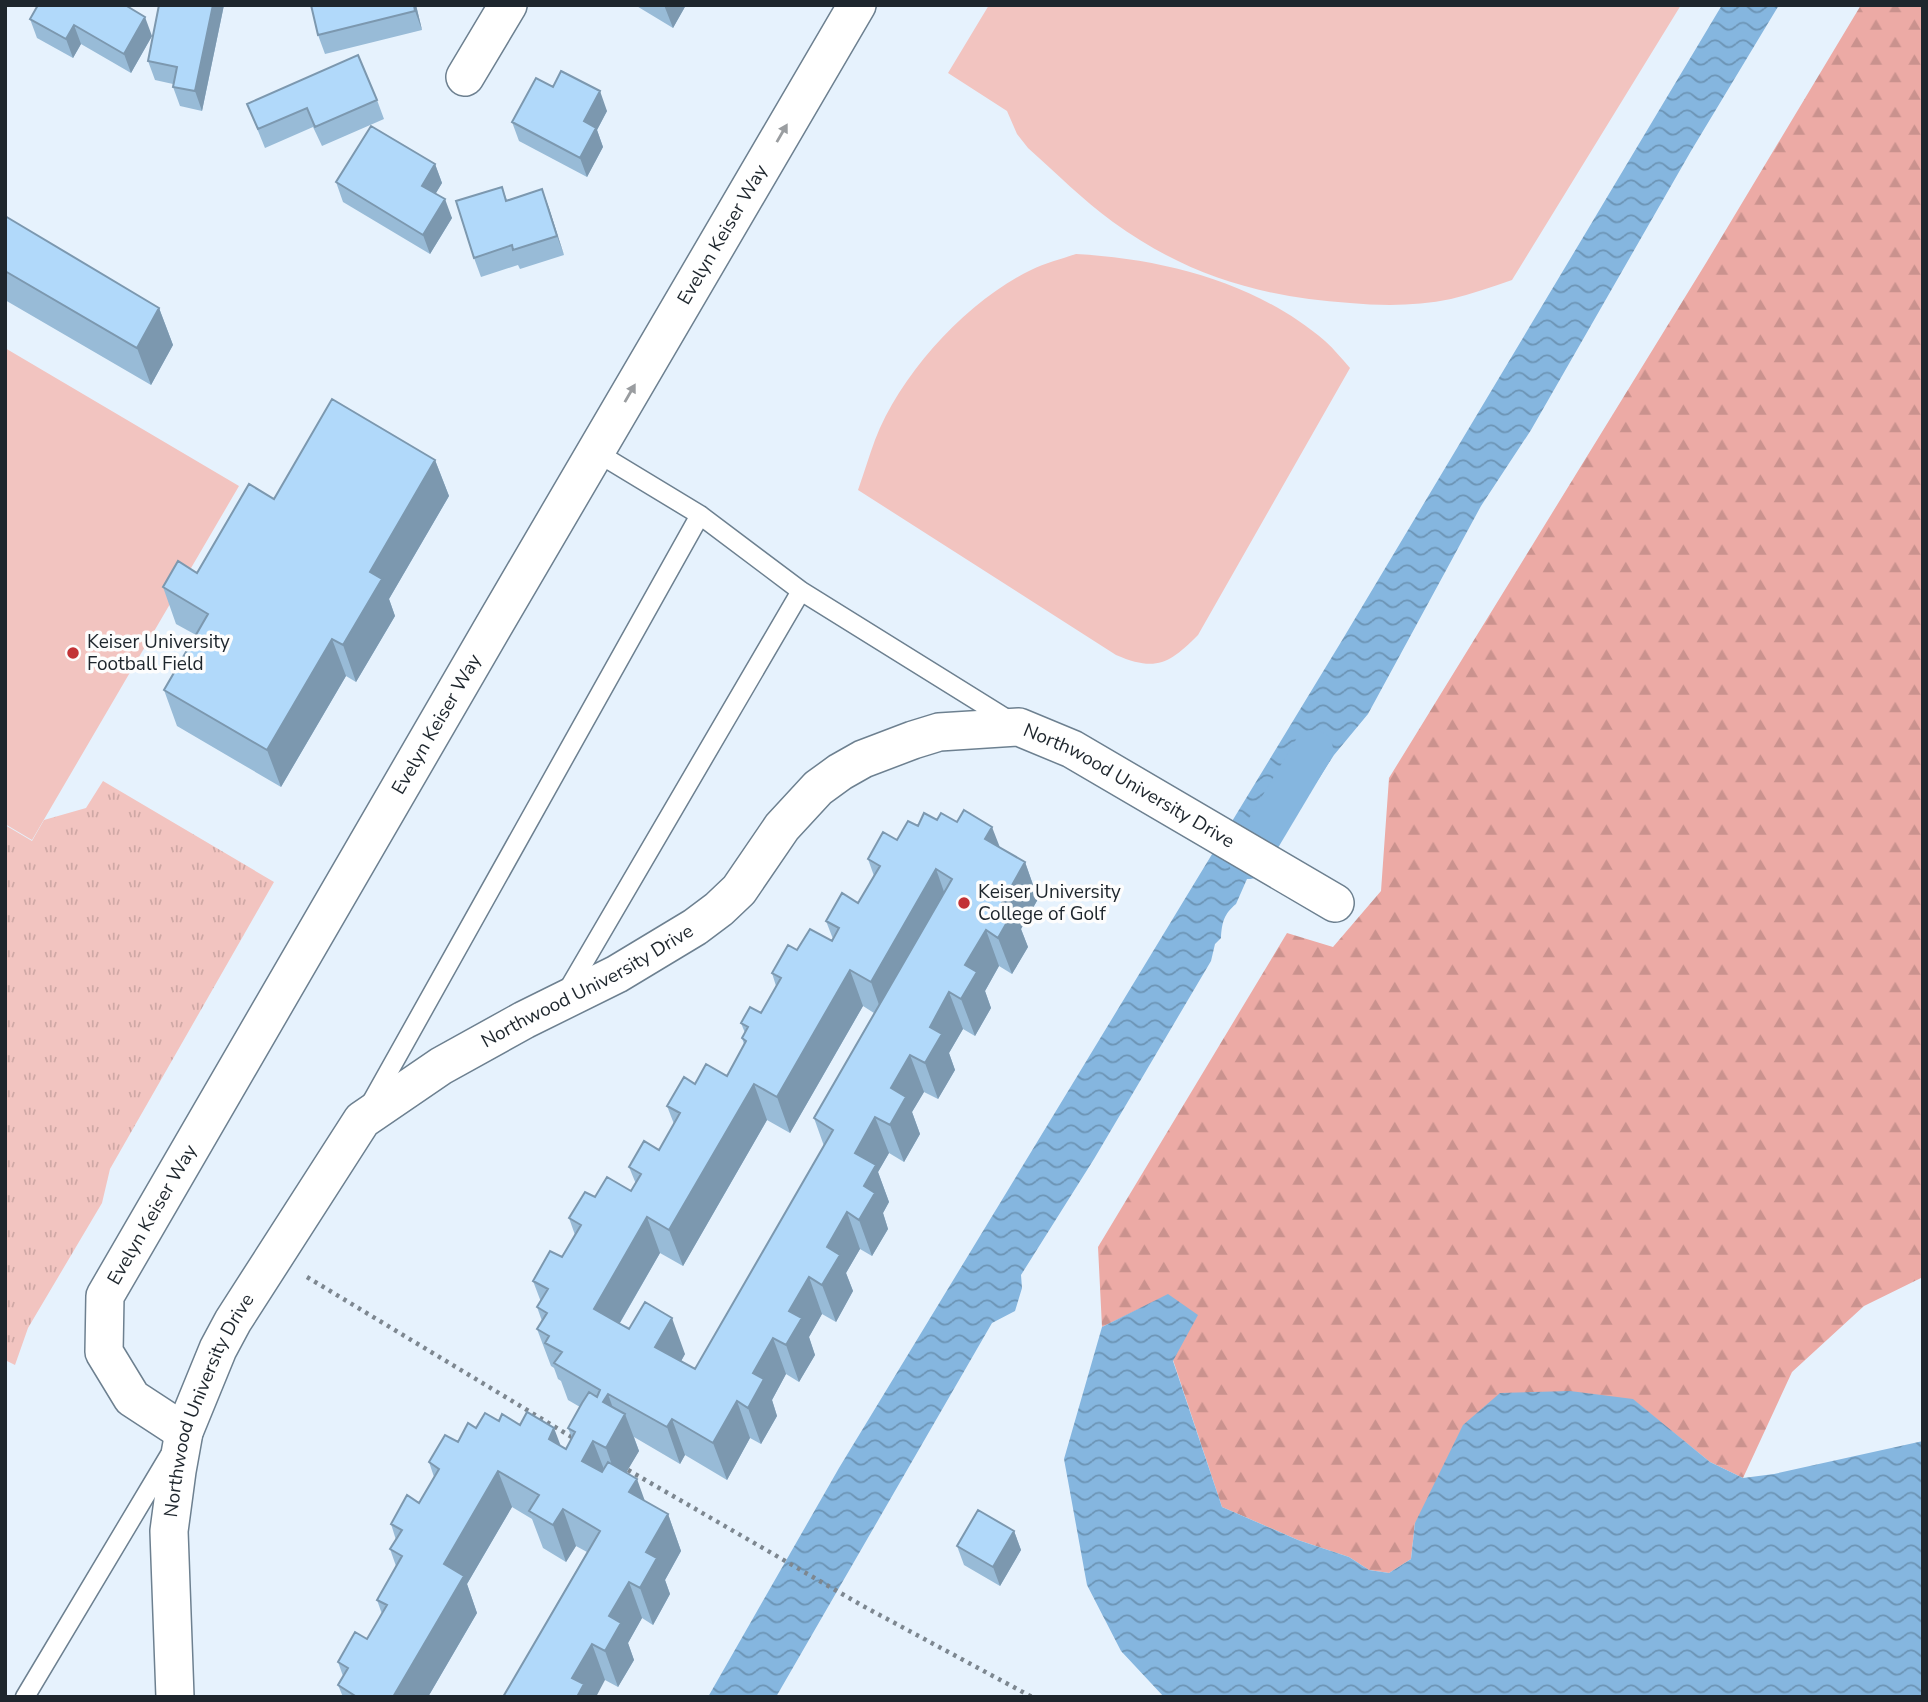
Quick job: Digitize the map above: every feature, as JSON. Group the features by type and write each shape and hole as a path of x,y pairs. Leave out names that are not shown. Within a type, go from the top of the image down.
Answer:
{"street":[{"path":"466,77 508,5"},
{"name":"Evelyn Keiser Way","path":"184,1432 132,1398 104,1352 105,1296 857,5"},
{"name":"Northwood University Drive","path":"171,1691 169,1531 184,1432 218,1349 362,1120 441,1066 617,974 719,909 739,890 799,806 840,772 863,759 939,732 1019,727 1072,749 1335,903"}],"lane":[{"path":"596,452 699,515 801,591 1019,727"},
{"path":"362,1120 699,515"},
{"path":"560,1003 801,591"},
{"path":"25,1697 184,1432"}],"path":[{"path":"275,1257 578,1441"},
{"path":"628,1470 863,1606 1032,1697"}],"green space":[{"path":"989,5 1681,5 1512,280 1451,299 1388,305 1317,300 1255,289 1225,280 1168,256 1113,222 1028,148 1017,134 1007,111 948,73"},
{"path":"1861,5 1923,5 1923,1277 1864,1306 1792,1372 1743,1478 1710,1462 1632,1399 1415,1523 1411,1559 1389,1573 1369,1570 1349,1557 1298,1540 1222,1507 1173,1360 1168,1295 1102,1327 1098,1247 1287,933 1333,947 1381,891 1389,778 1706,263"},
{"path":"1076,254 1142,261 1175,268 1239,289 1298,321 1325,341 1350,368 1198,635 1170,659 1152,664 1116,655 858,490 875,440 887,415 901,390 939,342 983,300 1007,283 1036,268"},
{"name":"Keiser University Football Field","path":"5,348 239,486 32,840 5,824"},
{"path":"103,781 274,882 110,1169 102,1203 28,1328 15,1365 5,1360 5,825 32,841 44,820 86,808"}],"water":[{"path":"1722,5 1779,5 1691,151 1531,430 1481,506 1368,714 1334,755 1316,783 1303,795 1283,797 1236,904 1224,919 1221,938 1215,944 1211,961 1094,1159 1021,1275 1022,1288 1015,1311 992,1323 776,1697 708,1697 839,1468 1341,642"},
{"path":"1168,1294 1198,1315 1173,1361 1222,1507 1298,1540 1349,1557 1369,1570 1389,1573 1411,1559 1415,1523 1463,1425 1500,1393 1570,1391 1633,1399 1710,1462 1743,1478 1774,1474 1923,1441 1923,1697 1164,1697 1121,1651 1087,1585 1064,1459 1102,1327"}],"building":[{"path":"38,5 125,5 145,17 124,54 74,25 66,39 30,19"},
{"path":"159,5 213,5 195,91 173,87 177,67 148,61"},
{"path":"311,5 414,5 415,11 318,35"},
{"path":"358,55 377,100 315,127 307,108 258,129 247,104"},
{"path":"561,71 600,91 584,121 596,128 580,158 512,122 536,78 553,87"},
{"path":"371,126 435,164 422,186 445,199 423,235 336,182"},
{"path":"502,187 506,201 542,189 557,236 513,250 512,245 474,258 456,201"},
{"path":"5,216 159,308 137,348 5,271"},
{"path":"332,399 435,460 370,572 382,579 343,645 332,639 267,750 164,690 208,614 163,587 178,561 197,573 249,484 274,499"},
{"path":"964,810 992,827 985,839 1025,862 1002,903 1014,910 998,938 986,930 965,965 977,972 961,999 949,992 930,1027 942,1034 925,1063 910,1055 891,1088 906,1097 890,1125 875,1117 855,1153 876,1165 864,1186 875,1193 859,1220 847,1212 827,1247 840,1255 822,1285 809,1277 789,1311 802,1318 786,1345 773,1338 753,1373 764,1379 748,1408 737,1401 713,1443 672,1419 667,1427 608,1394 603,1402 625,1414 606,1448 593,1441 582,1461 602,1472 608,1462 637,1479 629,1492 668,1514 646,1552 657,1558 640,1588 629,1582 609,1616 621,1623 605,1651 592,1644 572,1678 584,1684 577,1697 503,1697 600,1531 563,1509 553,1525 529,1511 539,1495 498,1471 444,1564 464,1576 393,1697 357,1697 338,1685 348,1668 338,1662 355,1632 367,1639 387,1605 377,1600 402,1556 390,1549 402,1530 391,1524 407,1495 419,1503 439,1469 429,1462 445,1435 458,1442 468,1423 476,1428 485,1413 499,1421 502,1414 520,1425 527,1412 554,1428 549,1439 566,1449 575,1432 568,1428 582,1403 589,1392 597,1397 600,1390 554,1363 562,1352 545,1343 549,1336 537,1329 547,1313 537,1307 548,1289 533,1281 550,1251 562,1257 581,1225 569,1218 585,1192 595,1197 607,1177 631,1191 641,1174 629,1167 644,1141 659,1150 680,1113 667,1106 684,1077 695,1084 706,1064 727,1076 746,1041 742,1038 748,1027 741,1023 750,1007 761,1013 781,978 772,973 788,945 797,950 810,929 832,941 839,928 826,921 842,893 858,903 880,866 868,859 883,832 897,840 908,821 918,826 924,813 937,820 941,813 957,822","holes":["936,869 952,879 814,1118 833,1130 695,1369 655,1347 672,1318 645,1302 629,1329 594,1309 647,1217 669,1230 754,1084 777,1097 850,970 871,982"]},
{"path":"978,1510 1014,1531 993,1567 957,1546"}],"waterway":[{"path":"1248,859 1313,750"}],"place":[{"name":"Keiser University Football Field","path":"73,653"},
{"name":"Keiser University College of Golf","path":"964,903"}]}
